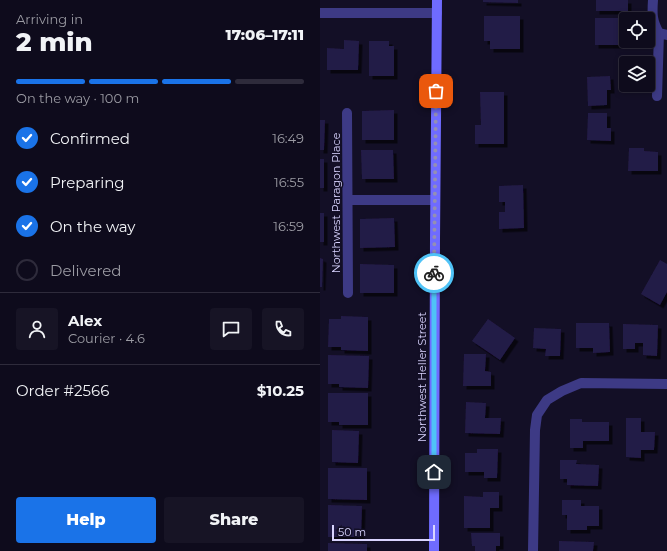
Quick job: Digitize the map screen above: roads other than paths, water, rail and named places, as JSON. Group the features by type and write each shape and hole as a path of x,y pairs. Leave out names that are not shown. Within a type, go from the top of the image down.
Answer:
{"street":[{"name":"Northwest Heller Street","path":"434,551 434,299 437,0"},
{"path":"653,0 652,14 654,24 663,34 657,96"},
{"path":"320,12 437,13"},
{"name":"Northwest Paragon Place","path":"347,112 348,293"},
{"path":"348,200 435,200"},
{"path":"533,551 534,430 537,414 548,400 562,391 581,384 667,384"}]}
